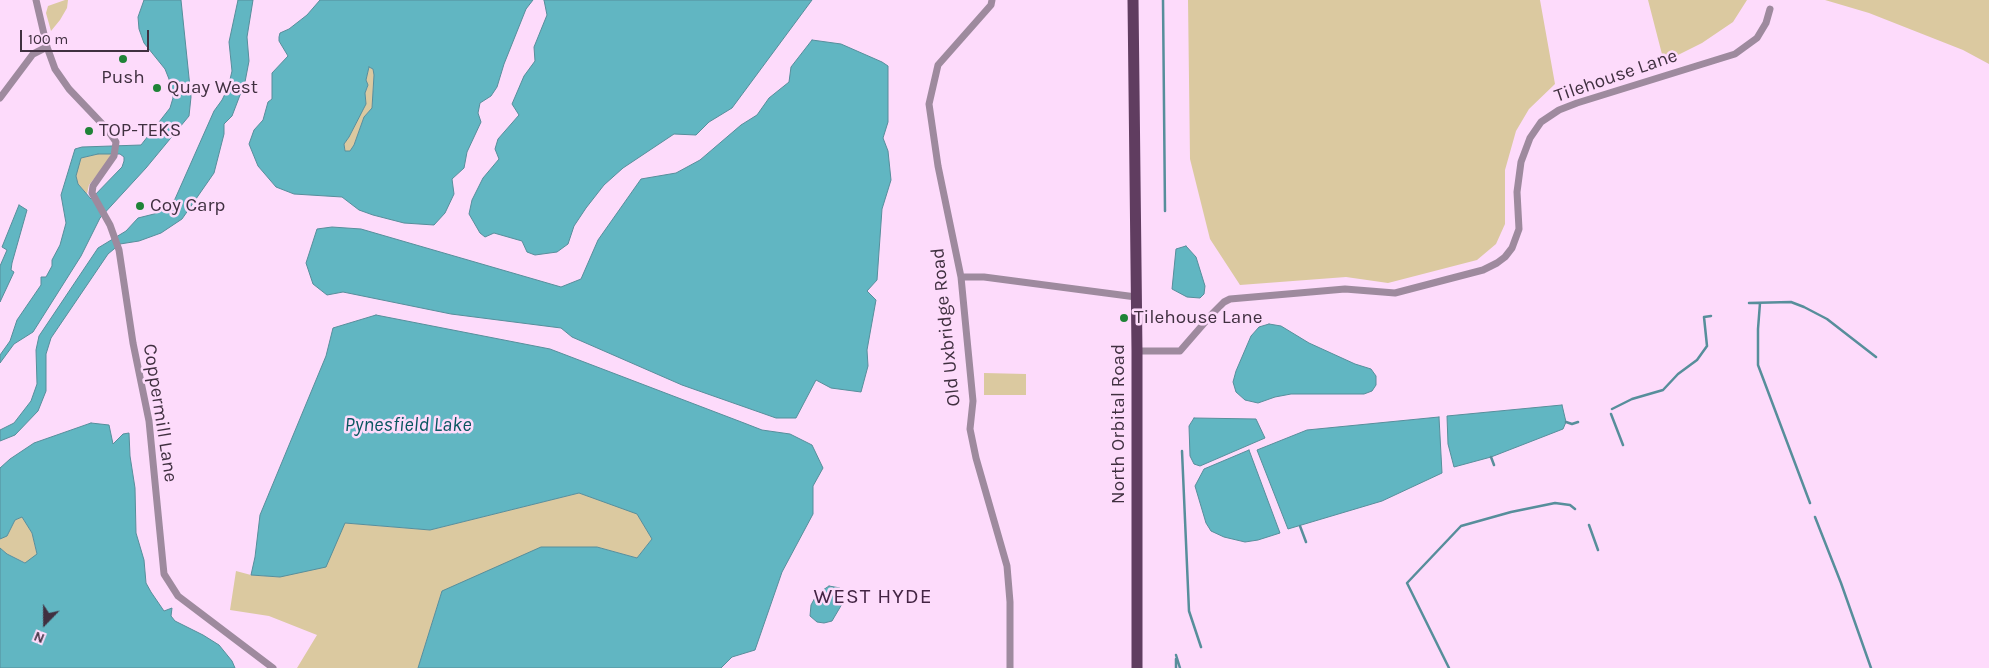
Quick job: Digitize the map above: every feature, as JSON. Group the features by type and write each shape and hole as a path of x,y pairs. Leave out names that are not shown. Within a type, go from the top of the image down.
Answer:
{"main road":[{"name":"North Orbital Road","path":"1133,0 1137,351 1137,668"}],"street":[{"name":"Old Uxbridge Road","path":"992,0 991,5 938,66 929,104 938,166 960,277 973,401 970,429 976,458 1007,566 1010,594 1010,668"},
{"name":"Coppermill Lane","path":"39,1 47,47 55,69 69,90 107,129 116,142 115,154 111,163 93,186 92,193 108,221 118,248 149,421 164,574 178,596 273,668"},
{"name":"Tilehouse Lane","path":"1137,351 1180,351 1213,312 1230,299 1345,289 1395,293 1483,270 1497,263 1505,258 1512,248 1519,229 1517,192 1521,162 1530,138 1541,122 1559,110 1577,103 1735,54 1757,38 1766,23 1770,9"},
{"path":"0,98 33,54 47,47"},
{"path":"960,277 978,276 1136,298"}],"shaded area":[{"path":"68,0 67,8 51,31 46,13 48,6"},
{"path":"1188,0 1540,0 1555,84 1529,109 1516,131 1505,170 1505,224 1496,244 1477,260 1388,283 1346,277 1240,285 1210,239 1190,159"},
{"path":"1648,0 1747,0 1733,22 1702,43 1664,62"},
{"path":"1825,0 1989,0 1989,64 1963,50 1869,13"},
{"path":"369,67 373,69 374,75 372,108 364,117 354,145 350,151 345,151 344,144 366,104 365,93 368,86 366,80"},
{"path":"98,154 111,154 108,161 89,185 87,194 78,184 76,176 78,166 81,158"},
{"path":"984,373 1026,374 1026,395 984,395"},
{"path":"579,493 637,513 652,539 637,558 597,547 442,591 418,668 297,668 317,635 269,616 230,610 236,571 251,575 280,577 345,523 430,530"},
{"path":"22,517 32,533 37,555 26,563 7,554 0,548 0,539 7,536 15,520"}],"water":[{"path":"144,0 181,0 191,97 189,116 146,168 100,218 81,256 33,332 14,344 0,363 0,355 10,341 17,320 41,285 41,277 46,277 60,245 66,223 61,195 75,149 82,147 141,145 170,108 173,98 169,79 165,69 144,43 139,29 138,17","holes":["98,154 120,154 124,157 122,167 91,199 78,184 76,176 81,158"]},
{"path":"238,0 253,0 247,37 249,61 245,82 232,116 224,124 224,134 214,173 182,219 161,233 139,241 120,244 108,254 51,338 46,354 46,391 38,411 15,435 0,441 0,430 14,423 31,401 37,384 36,350 39,336 98,248 126,231 138,218 164,209 175,199 214,111 228,88 232,71 229,42"},
{"path":"320,0 533,0 526,9 497,87 491,96 480,103 478,113 481,122 467,152 464,168 452,179 454,194 445,213 434,225 404,223 373,215 359,210 342,197 294,194 276,187 258,166 249,144 254,130 263,120 268,102 272,99 272,73 288,56 279,41 280,33 289,29 307,15","holes":["369,67 373,69 372,108 364,117 354,145 350,151 345,151 344,144 366,104 365,93 368,85 366,80"]},
{"path":"544,0 812,0 732,108 709,122 696,135 674,134 623,168 604,185 586,208 574,226 568,244 557,252 535,255 527,252 522,241 494,233 485,237 480,233 469,214 472,200 483,178 499,159 495,149 498,139 519,115 512,104 524,76 535,61 534,47 547,15"},
{"path":"812,40 841,44 888,66 888,122 883,138 888,151 891,180 882,209 877,280 867,291 876,300 867,350 868,366 861,392 831,388 816,380 796,418 776,418 682,385 572,337 561,328 451,314 343,292 327,295 313,284 306,263 317,229 332,227 361,229 561,287 581,279 598,240 641,179 676,173 700,160 741,125 757,115 769,98 789,82 791,67"},
{"path":"19,205 27,210 12,263 11,270 14,272 0,302 0,266 7,250 2,247"},
{"path":"1186,246 1196,257 1205,286 1204,294 1200,298 1187,297 1172,289 1176,249"},
{"name":"Pynesfield Lake","path":"376,315 550,349 762,430 790,434 812,445 823,468 813,486 813,514 782,572 755,650 732,657 721,668 418,668 442,591 541,547 597,547 637,558 652,539 637,514 579,493 430,530 345,523 326,567 280,577 251,575 260,515 326,356 333,328"},
{"path":"1269,324 1281,326 1309,343 1355,364 1371,369 1376,376 1376,385 1372,391 1364,394 1291,394 1258,403 1245,400 1236,392 1233,382 1236,371 1251,336 1259,327"},
{"path":"1562,405 1566,422 1563,429 1491,457 1454,467 1448,444 1447,416"},
{"path":"1439,417 1442,473 1382,501 1288,529 1257,450 1307,430"},
{"path":"1194,418 1256,419 1265,438 1200,466 1194,464 1190,456 1189,426"},
{"path":"91,423 109,425 113,444 123,434 129,433 130,456 135,488 136,533 144,560 146,583 151,592 164,611 172,608 171,616 175,621 219,645 232,661 235,668 0,668 0,548 7,554 25,563 37,554 32,533 22,517 15,520 7,536 0,539 0,468 34,443"},
{"path":"1249,450 1280,533 1245,542 1224,537 1211,531 1206,523 1195,486 1204,469"},
{"path":"829,586 840,588 843,592 842,604 832,621 817,622 810,616 811,605 817,594"}],"waterway":[{"path":"1163,0 1165,211"},
{"path":"1749,303 1791,302 1804,307 1827,319 1876,357"},
{"path":"1760,303 1758,365 1810,503"},
{"path":"1612,409 1632,399 1663,390 1678,374 1697,360 1707,346 1704,317 1711,316"},
{"path":"1611,414 1623,445"},
{"path":"1566,422 1572,424 1578,422"},
{"path":"1182,451 1189,611 1201,647"},
{"path":"1491,457 1494,465"},
{"path":"1449,668 1407,583 1461,526 1511,512 1555,503 1570,505 1575,509"},
{"path":"1815,517 1871,668"},
{"path":"1589,525 1598,550"},
{"path":"1300,526 1306,542"},
{"path":"1176,655 1180,668"},
{"path":"1176,659 1176,668"}],"place":[{"name":"Push","path":"123,59"},
{"name":"Quay West","path":"157,88"},
{"name":"TOP-TEKS","path":"89,131"},
{"name":"Coy Carp","path":"140,206"},
{"name":"Tilehouse Lane","path":"1124,318"}],"district":[{"name":"WEST HYDE","path":"873,597"}]}
